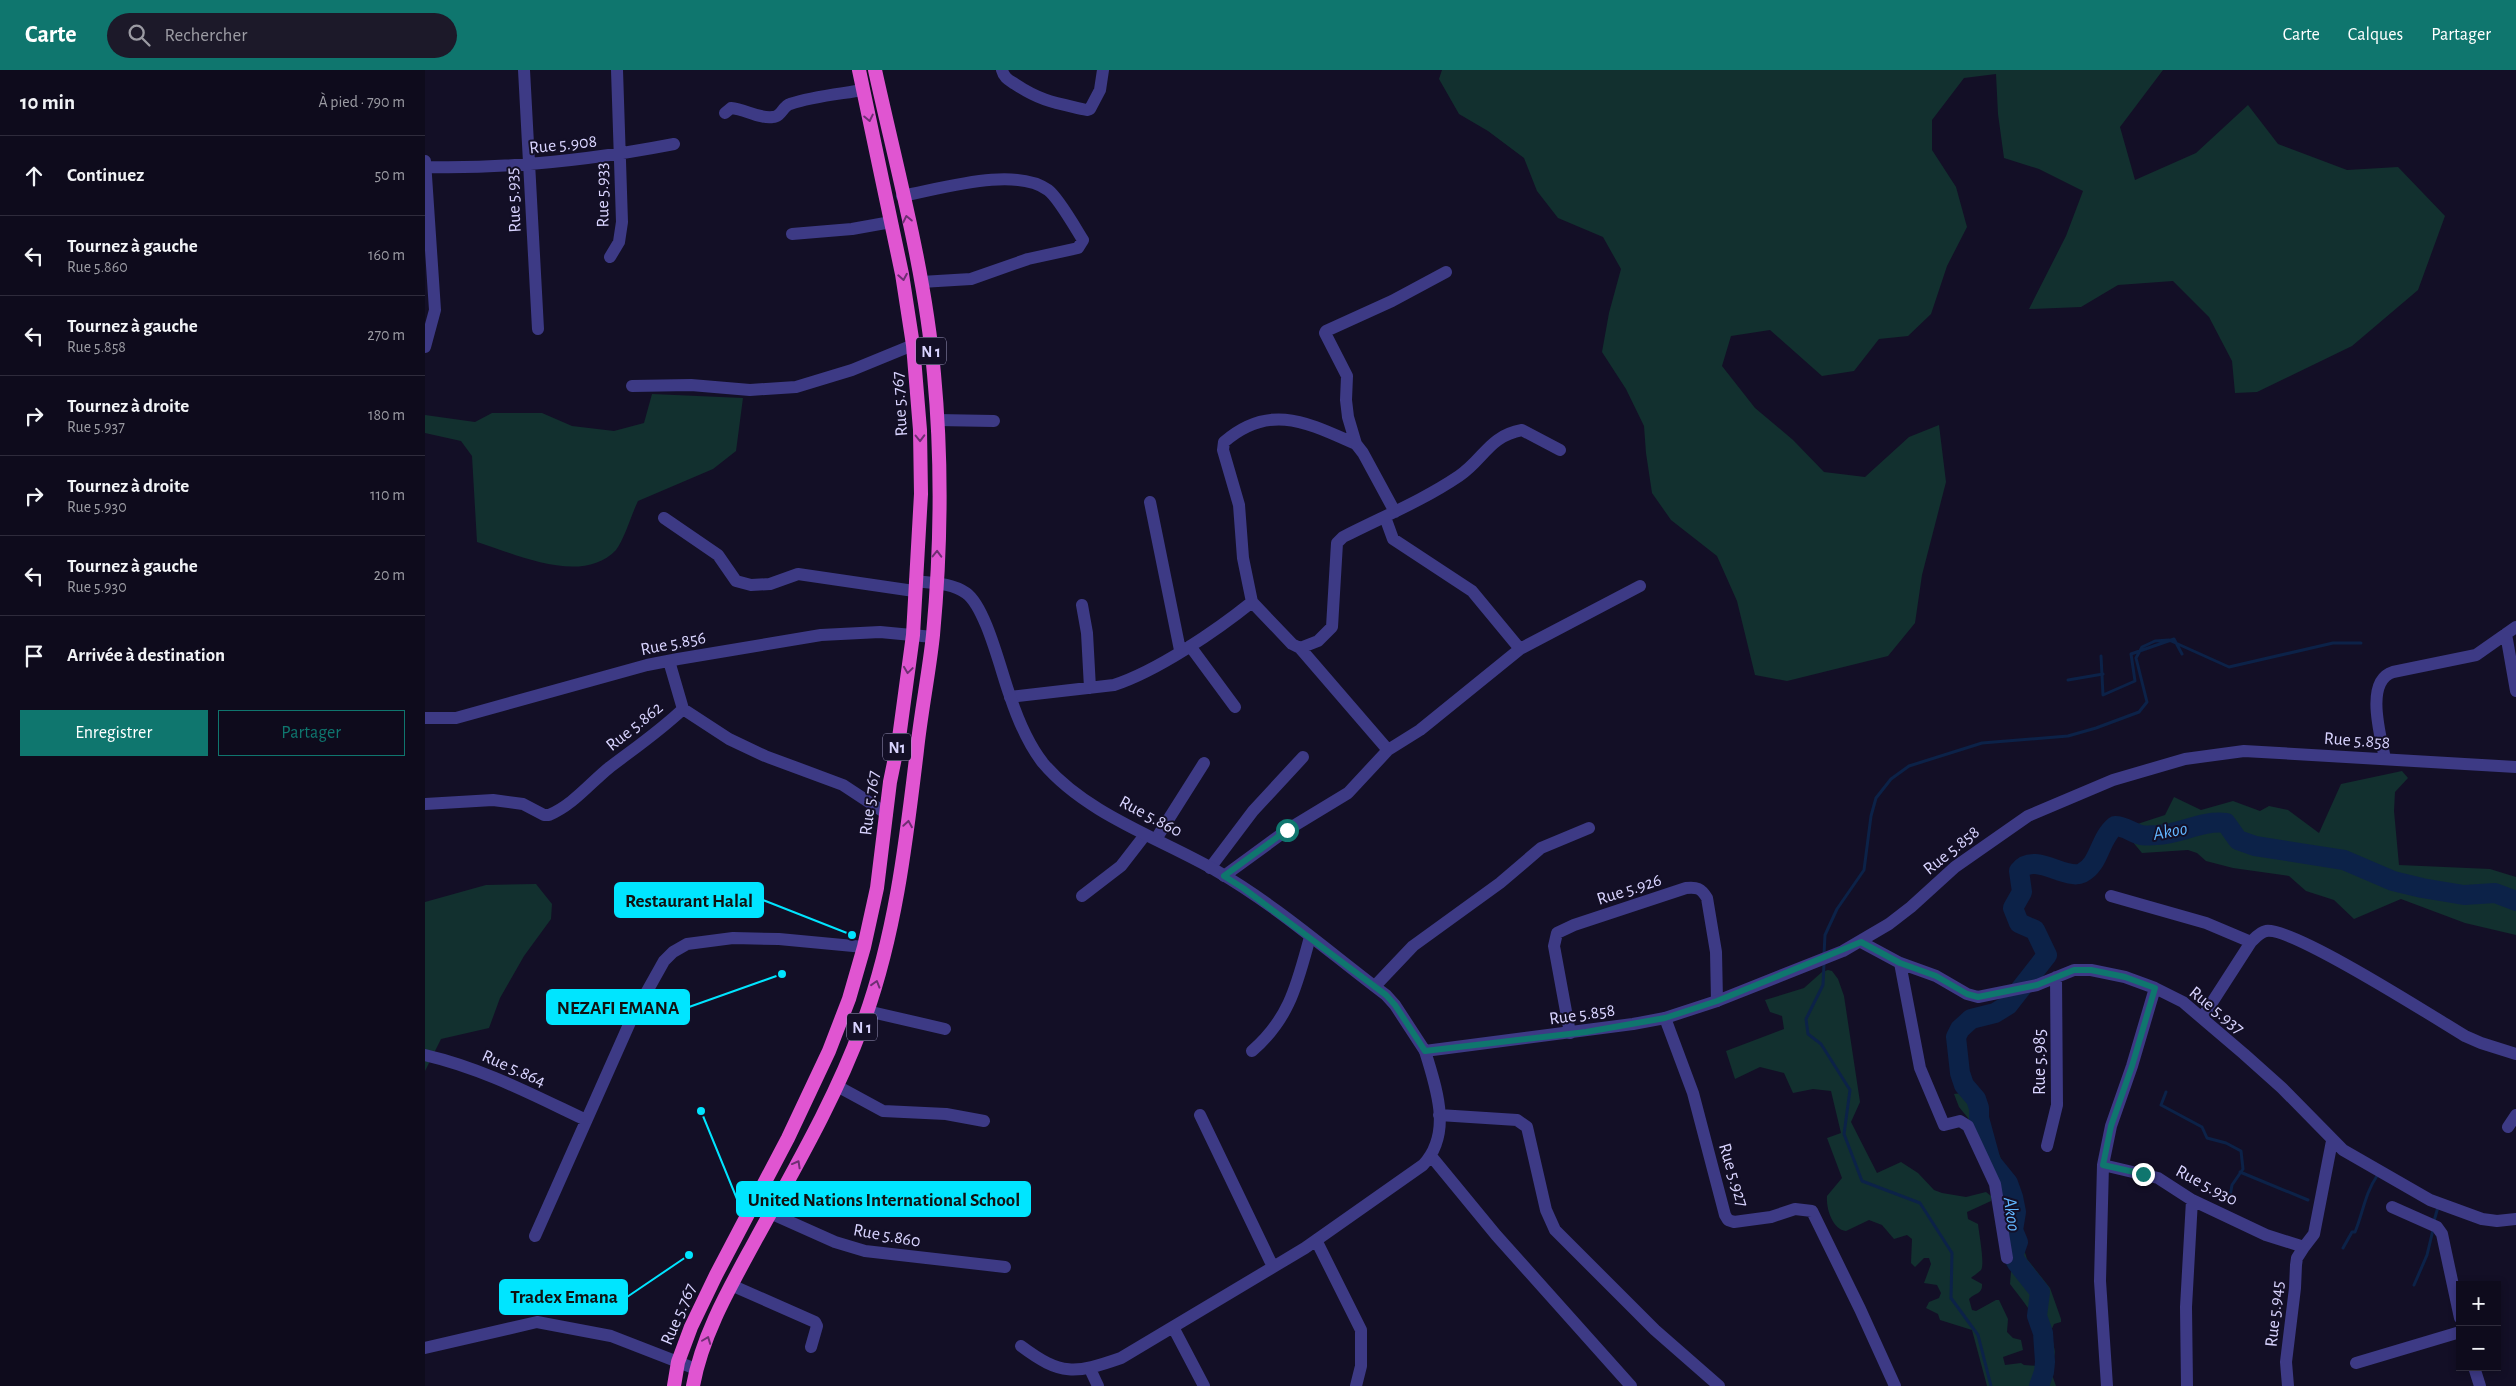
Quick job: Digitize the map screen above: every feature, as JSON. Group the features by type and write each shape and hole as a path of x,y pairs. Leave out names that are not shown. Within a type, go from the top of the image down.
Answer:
{"highway":[{"name":"Rue 5.767","path":"674,1386 678,1362 716,1275 788,1138 829,1051 849,999 864,947 877,888 890,782 899,738 913,635 921,494 920,430 913,345 903,274 859,70"},
{"name":"N 1","path":"693,1386 696,1369 731,1285 821,1120 837,1086 867,1011 887,948 896,898 933,637 937,583 937,420 934,372 921,282 875,70"}],"street":[{"name":"Rue 5.935","path":"524,70 538,329"},
{"name":"Rue 5.933","path":"610,257 619,242 622,222 617,70"},
{"path":"1002,70 1005,77 1033,96 1052,104 1087,110 1090,109 1100,90 1103,70"},
{"path":"725,113 731,108 745,109 773,118 789,104 863,90"},
{"name":"Rue 5.908","path":"426,164 528,166 619,155 673,144"},
{"path":"425,347 435,310 426,164"},
{"path":"902,196 1000,179 1026,181 1049,190 1083,240 1078,248 1027,259 971,279 921,282"},
{"path":"792,234 852,230 891,222"},
{"path":"1356,444 1345,400 1347,376 1326,337 1326,331 1392,301 1446,272"},
{"path":"632,386 691,385 750,390 796,387 852,370 913,345"},
{"path":"1388,750 1300,648 1292,644 1251,602 1243,558 1239,505 1223,450 1224,442 1247,426 1264,420 1283,418 1302,421 1356,444 1363,452 1390,515 1393,539 1471,590 1520,649"},
{"path":"937,420 994,421"},
{"path":"1300,648 1318,641 1333,627 1337,543 1343,537 1390,515 1461,475 1487,449 1507,433 1522,430 1560,450"},
{"path":"1150,502 1185,648 1235,707"},
{"name":"Rue 5.860","path":"664,518 718,554 736,580 751,585 770,584 798,574 915,586 937,583 958,588 974,601 996,652 1010,697 1031,748 1060,782 1074,793 1150,837 1224,876 1375,986 1395,1005 1425,1051 1436,1090 1440,1133 1431,1156"},
{"path":"1224,876 1287,830 1348,793 1388,750 1420,730 1520,649 1541,635 1640,586"},
{"path":"1010,697 1113,685 1129,680 1185,648 1251,602"},
{"path":"1082,606 1087,634 1090,688"},
{"path":"2511,630 2516,691"},
{"path":"2385,759 2377,716 2377,688 2382,677 2393,672 2476,656 2511,630"},
{"name":"Rue 5.856","path":"425,718 456,718 669,661 821,635 881,632 933,637"},
{"path":"669,661 683,709"},
{"name":"Rue 5.862","path":"425,804 493,800 523,804 544,815 549,815 576,798 609,768 659,731 683,709 729,739 765,756 843,785 887,814"},
{"name":"Rue 5.858","path":"1425,1051 1570,1033 1665,1018 1717,1001 1861,942 1911,907 1955,867 2020,821 2067,798 2113,780 2185,759 2244,752 2516,767"},
{"path":"1210,868 1253,811 1303,757"},
{"path":"1082,896 1121,866 1150,837 1204,763"},
{"path":"1375,986 1413,946 1500,883 1541,848 1589,828"},
{"name":"Rue 5.926","path":"1570,1033 1554,946 1557,933 1574,925 1686,888 1696,887 1703,890 1707,898 1716,952 1717,1001"},
{"path":"2111,896 2206,923 2251,942"},
{"path":"2202,1018 2251,942 2267,931 2290,937 2328,954 2465,1036 2516,1054"},
{"path":"1252,1051 1270,1036 1282,1017 1300,974 1310,937"},
{"path":"535,1236 631,1020 664,961 673,952 687,944 733,938 779,939 864,947"},
{"name":"Rue 5.937","path":"1861,942 1900,963 1936,976 1967,994 1978,997 2028,986 2074,970 2091,970 2125,977 2155,988 2183,1002 2282,1088 2332,1141 2365,1164 2430,1200 2482,1219 2497,1221 2516,1219"},
{"path":"1900,963 1920,1068 1944,1125 1960,1121 1965,1123 1995,1184 2007,1258"},
{"name":"Rue 5.985","path":"2047,1146 2057,1105 2055,978"},
{"path":"2107,1386 2100,1281 2103,1165 2111,1126 2132,1066 2155,988"},
{"path":"867,1011 945,1029"},
{"name":"Rue 5.927","path":"1665,1018 1693,1094 1725,1215 1728,1220 1734,1222 1771,1217 1795,1208 1812,1211 1864,1317 1895,1386"},
{"name":"Rue 5.864","path":"425,1055 469,1067 586,1120"},
{"path":"837,1086 883,1111 946,1114 984,1121"},
{"path":"1200,1115 1273,1267"},
{"path":"1439,1115 1503,1118 1523,1122 1527,1127 1547,1210 1555,1230 1655,1330 1719,1386"},
{"path":"2508,1127 2516,1115"},
{"path":"2304,1248 2314,1234 2332,1141"},
{"path":"1021,1346 1043,1363 1059,1368 1090,1369 1121,1358 1317,1240 1423,1165 1431,1156 1503,1242 1631,1386"},
{"name":"Rue 5.930","path":"2103,1165 2158,1178 2192,1200 2266,1235 2304,1248"},
{"path":"2187,1386 2186,1307 2192,1200"},
{"path":"2392,1207 2437,1228 2442,1234 2456,1299"},
{"name":"Rue 5.860","path":"770,1213 835,1242 865,1251 892,1256 1005,1267"},
{"path":"1317,1240 1361,1330 1361,1366 1356,1386"},
{"name":"Rue 5.945","path":"2288,1386 2287,1362 2297,1258 2304,1248"},
{"path":"731,1285 815,1322 816,1333 811,1347"},
{"path":"425,1348 537,1322 611,1336 696,1369"},
{"path":"1173,1327 1204,1386"},
{"path":"2356,1363 2456,1333"},
{"path":"1090,1369 1098,1386"},
{"path":"2475,1371 2480,1386"}],"green space":[{"path":"1442,70 2163,70 2120,127 2135,180 2196,153 2248,105 2278,144 2347,170 2398,167 2445,216 2418,290 2352,346 2257,392 2235,393 2232,361 2209,317 2173,281 2118,285 2081,307 2029,309 2066,236 2083,191 2039,169 2004,158 1998,114 1996,74 1964,78 1932,120 1932,150 1956,187 1967,227 1947,266 1931,314 1908,336 1879,339 1854,371 1822,376 1770,330 1731,336 1722,366 1755,408 1793,440 1824,472 1865,477 1909,437 1939,425 1946,482 1922,575 1915,623 1888,656 1787,681 1755,675 1737,601 1717,556 1671,520 1652,493 1644,426 1626,389 1602,352 1609,313 1621,269 1603,237 1558,218 1537,191 1524,158 1488,131 1459,114 1439,79"},
{"path":"652,394 743,398 736,451 713,469 638,501 616,550 602,560 585,566 548,564 477,542 472,456 461,441 425,433 425,415 475,422 492,413 542,413 572,426 614,431 644,423"},
{"path":"2402,771 2408,778 2395,792 2394,811 2399,865 2490,869 2516,877 2516,935 2465,923 2401,899 2354,919 2334,900 2306,891 2289,876 2233,868 2206,861 2197,853 2188,850 2142,853 2122,829 2165,815 2174,797 2201,810 2233,801 2260,811 2269,806 2288,810 2319,833 2341,784"},
{"path":"536,884 552,904 551,919 524,956 500,998 489,1028 441,1039 425,1071 425,902 486,885"},
{"path":"1832,971 1838,979 1844,996 1860,1102 1851,1122 1877,1173 1901,1162 1918,1173 1934,1190 1966,1197 1986,1192 1991,1196 1991,1201 1967,1212 1968,1219 1978,1224 1982,1255 1981,1270 1971,1278 1982,1284 1980,1292 1969,1299 1972,1310 1976,1311 1999,1300 2008,1319 2007,1332 2013,1338 2021,1340 2023,1350 2003,1357 2005,1365 2021,1363 2038,1366 2040,1340 2035,1321 2010,1284 2012,1259 2007,1224 2011,1211 2009,1202 1990,1173 1968,1118 1959,1107 1954,1094 1962,1093 1987,1129 2017,1196 2020,1237 2027,1259 2050,1288 2061,1319 2061,1322 2054,1324 2051,1331 2055,1352 2051,1372 2056,1386 1987,1386 1972,1330 1940,1320 1938,1314 1926,1308 1929,1302 1939,1298 1941,1293 1937,1285 1924,1283 1931,1264 1929,1258 1924,1258 1915,1267 1911,1263 1912,1239 1907,1235 1894,1239 1882,1225 1869,1220 1846,1231 1837,1226 1829,1212 1827,1196 1842,1178 1827,1138 1841,1133 1831,1091 1813,1089 1793,1093 1784,1073 1760,1067 1735,1079 1726,1051 1784,1029 1782,1016 1770,1012 1765,1000 1804,988 1822,972"}],"waterway":[{"path":"2101,656 2103,695 2135,681 2131,654 2174,639 2182,654"},
{"name":"Akoo","path":"1824,954 1825,935 1837,909 1864,870 1871,816 1876,798 1891,779 1909,766 1982,743 2068,736 2139,712 2147,702 2136,658 2142,647 2155,641 2169,640 2229,667 2333,643 2361,643"},
{"path":"2068,680 2103,674"},
{"name":"Akoo","path":"2039,1386 2045,1362 2043,1333 2037,1316 2040,1292 2013,1256 2018,1242 2013,1230 2016,1212 2013,1197 2008,1183 1991,1162 1976,1099 1964,1085 1960,1073 1956,1037 1960,1029 1971,1019 1995,1013 2008,1005 2047,955 2035,930 2019,923 2013,908 2022,892 2019,871 2025,866 2033,864 2068,873 2082,873 2093,864 2110,831 2115,826 2147,835 2166,834 2208,823 2226,823 2238,840 2255,846 2344,860 2393,881 2422,888 2464,895 2495,893 2516,901"},
{"path":"1824,963 1823,985 1806,1019 1808,1034 1821,1044 1850,1090 1844,1134 1862,1181 1920,1203 1952,1253 1951,1298 1978,1335 1991,1386"},
{"path":"2166,1092 2161,1105 2202,1127 2207,1138 2226,1143 2241,1151 2243,1169 2232,1185 2229,1202"},
{"path":"2240,1172 2308,1200"},
{"path":"2343,1248 2352,1232 2355,1232 2367,1196 2377,1176"},
{"path":"2434,1221 2438,1207"},
{"path":"2414,1285 2427,1255 2433,1230"}],"place":[{"name":"Restaurant Halal","path":"852,935"},
{"name":"NEZAFI EMANA","path":"782,974"},
{"name":"United Nations International School","path":"701,1111"},
{"name":"Tradex Emana","path":"689,1255"}],"route":[{"path":"1287,830 1224,876 1310,937 1386,995 1395,1005 1425,1051 1586,1032 1665,1018 1717,1001 1861,942 1900,963 1936,976 1967,994 1978,997 1991,996 2037,985 2074,970 2091,970 2125,977 2155,988 2132,1066 2111,1126 2103,1165 2143,1174"}]}
